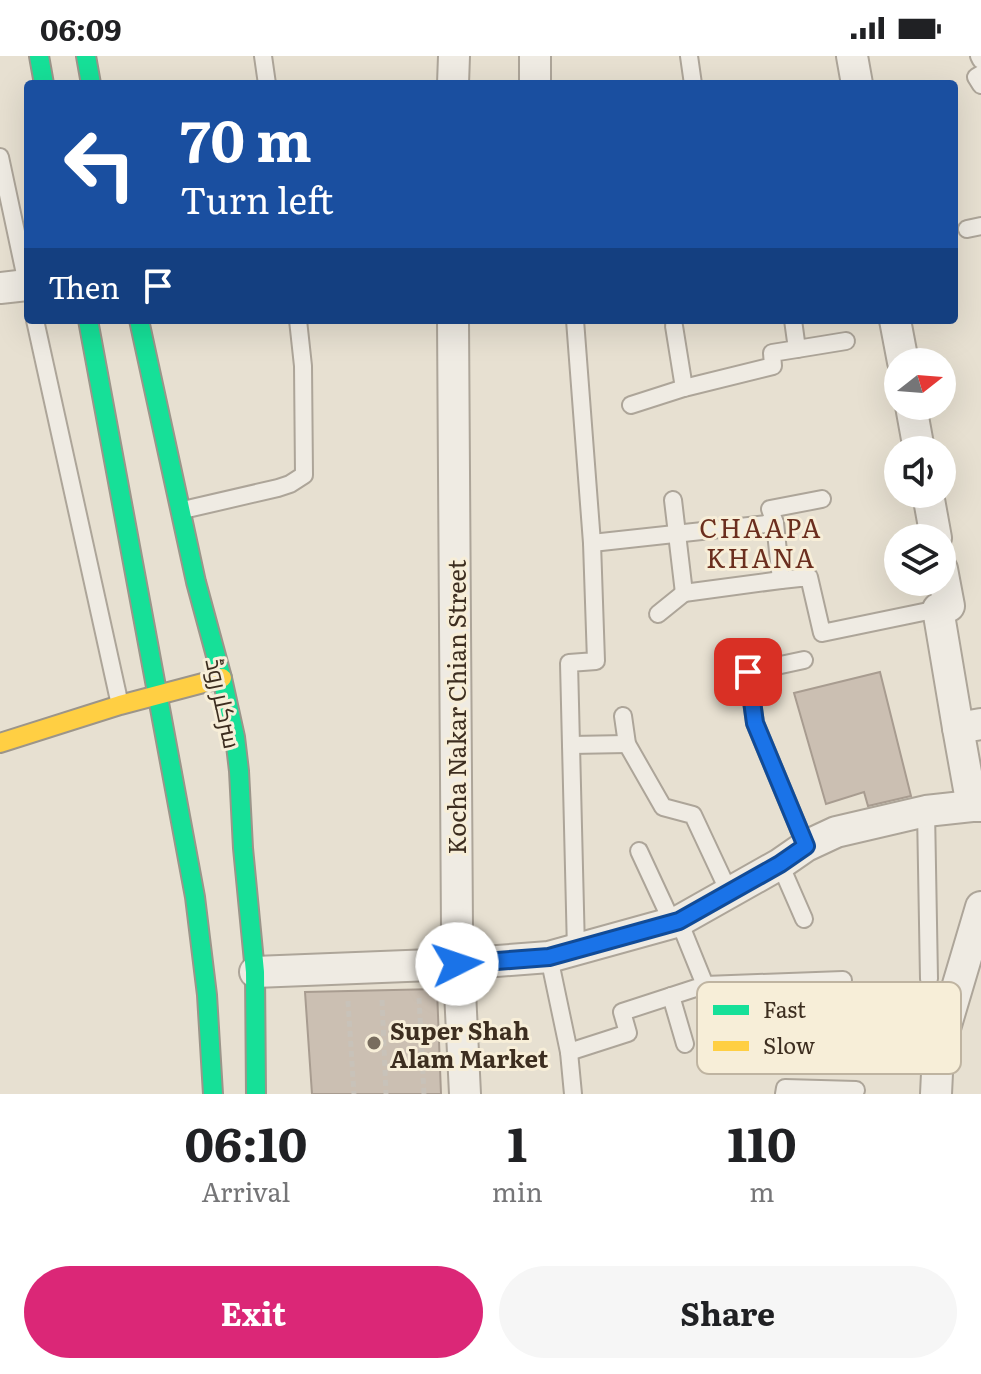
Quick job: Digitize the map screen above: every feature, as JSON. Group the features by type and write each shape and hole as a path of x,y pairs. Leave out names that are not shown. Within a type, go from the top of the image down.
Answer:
{"main road":[{"path":"39,56 43,80"},
{"path":"86,56 90,80"},
{"path":"89,324 159,695 186,811 204,956 213,1094"},
{"name":"سرکلر روڈ","path":"140,324 179,511 235,737 233,803 255,972 256,1094"},
{"path":"0,743 120,705 222,678"}],"street":[{"path":"453,80 454,56"},
{"path":"535,56 535,80"},
{"path":"832,56 841,56"},
{"path":"852,56 856,80"},
{"path":"0,288 24,287"},
{"name":"Kocha Nakar Chian Street","path":"453,324 457,964 465,1094"},
{"path":"896,324 900,348"},
{"path":"255,972 457,964 563,954 676,922 780,864 806,846 836,832 926,811 976,806 970,726 938,609 949,606 947,596"},
{"path":"959,982 981,907"},
{"path":"936,1094 937,1074"}],"lane":[{"path":"263,56 266,80"},
{"path":"689,56 692,80"},
{"path":"981,74 976,77 981,85"},
{"path":"0,157 24,268"},
{"path":"36,324 120,705"},
{"path":"179,511 278,488 304,475 303,366 298,324"},
{"path":"573,1094 563,954 571,745 569,663 596,661 592,543 575,324"},
{"path":"794,324 797,349"},
{"path":"674,326 684,388"},
{"path":"631,405 773,366 772,353 846,341"},
{"path":"781,580 775,523 770,509 822,499"},
{"path":"673,500 684,593"},
{"path":"592,543 775,523"},
{"path":"658,614 684,593 809,577 822,633 938,609"},
{"path":"804,660 747,665 755,723 806,846"},
{"path":"623,716 627,744 663,807 693,815 729,892"},
{"path":"571,745 627,744"},
{"path":"926,811 929,979"},
{"path":"639,851 704,982"},
{"path":"780,864 804,919"},
{"path":"788,982 843,980"},
{"path":"569,1052 628,1033 622,1012 697,988"},
{"path":"671,996 685,1044"},
{"path":"784,1094 785,1088 856,1090"}],"path":[{"path":"419,965 424,1094"},
{"path":"381,967 386,1094"},
{"path":"346,968 354,1094"}],"building":[{"path":"880,672 911,796 868,806 864,792 826,804 794,693"},
{"name":"Super Shah Alam Market","path":"437,989 441,1094 312,1094 305,992"}],"traffic: fast":[{"path":"39,56 43,80"},
{"path":"86,56 90,80"},
{"path":"89,324 195,897 207,995 213,1094"},
{"path":"140,324 196,582 235,737 255,972 256,1094"}],"traffic: slow":[{"path":"0,743 120,705 222,678"}],"place":[{"name":"Super Shah Alam Market","path":"374,1043"}],"district":[{"name":"CHAAPA KHANA","path":"761,541"}],"route":[{"path":"457,964 549,957 679,921 806,846 755,723 748,672"}]}
